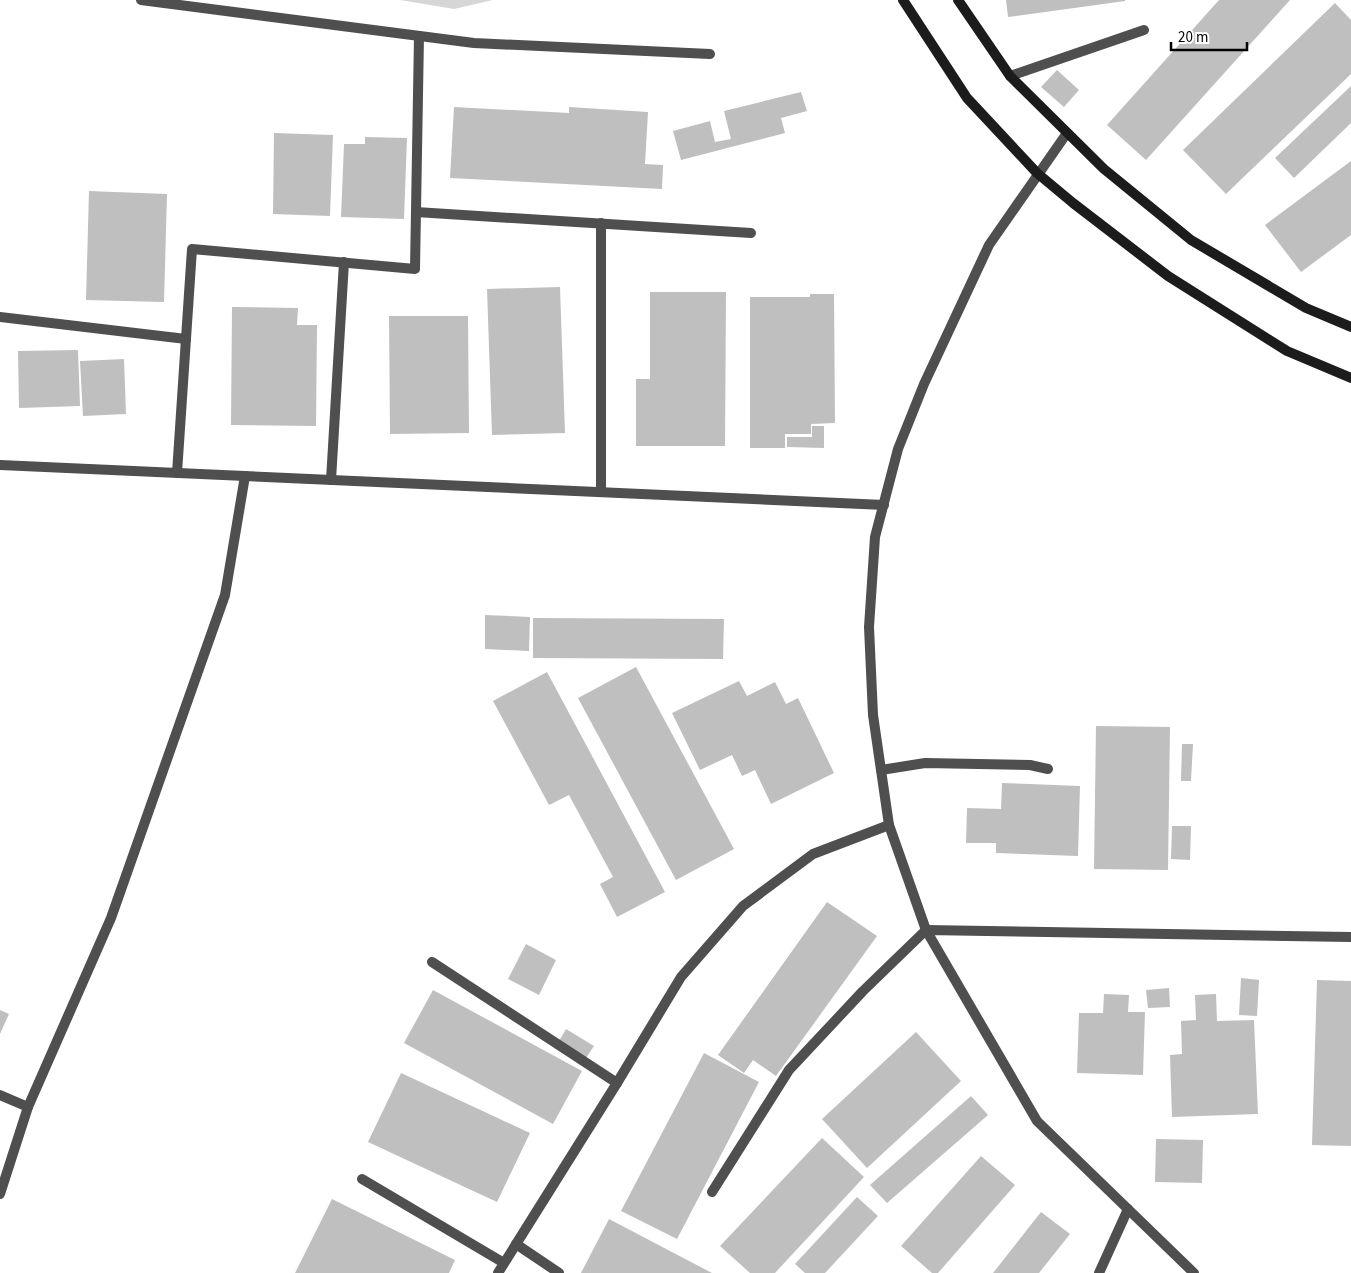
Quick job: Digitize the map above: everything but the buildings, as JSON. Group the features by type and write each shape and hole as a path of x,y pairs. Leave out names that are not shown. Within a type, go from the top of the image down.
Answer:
{"street":[{"path":"141,0 474,43 710,54"},
{"path":"903,0 967,98 1037,173 1168,276 1287,351 1351,378"},
{"path":"958,0 1010,76 1104,169 1191,240 1306,308 1351,327"},
{"path":"1010,76 1144,30"},
{"path":"177,473 192,249 415,268 419,36"},
{"path":"1067,133 1037,173 989,245 924,384 898,449 875,537 869,627 873,715 889,825 926,930 1037,1121 1194,1273"},
{"path":"416,212 751,233"},
{"path":"601,223 601,492"},
{"path":"331,480 344,262"},
{"path":"0,317 186,339"},
{"path":"0,465 884,505"},
{"path":"0,1194 28,1107 111,918 226,595 246,476"},
{"path":"881,770 925,763 1030,766 1048,769"},
{"path":"498,1273 681,978 743,906 813,854 889,825"},
{"path":"712,1192 790,1070 863,991 926,930 1351,937"},
{"path":"432,962 617,1084"},
{"path":"0,1095 28,1107"},
{"path":"362,1179 504,1263"},
{"path":"1099,1273 1128,1209"},
{"path":"516,1244 559,1273"}],"shaded area":[{"path":"400,0 493,0 454,9"}]}
